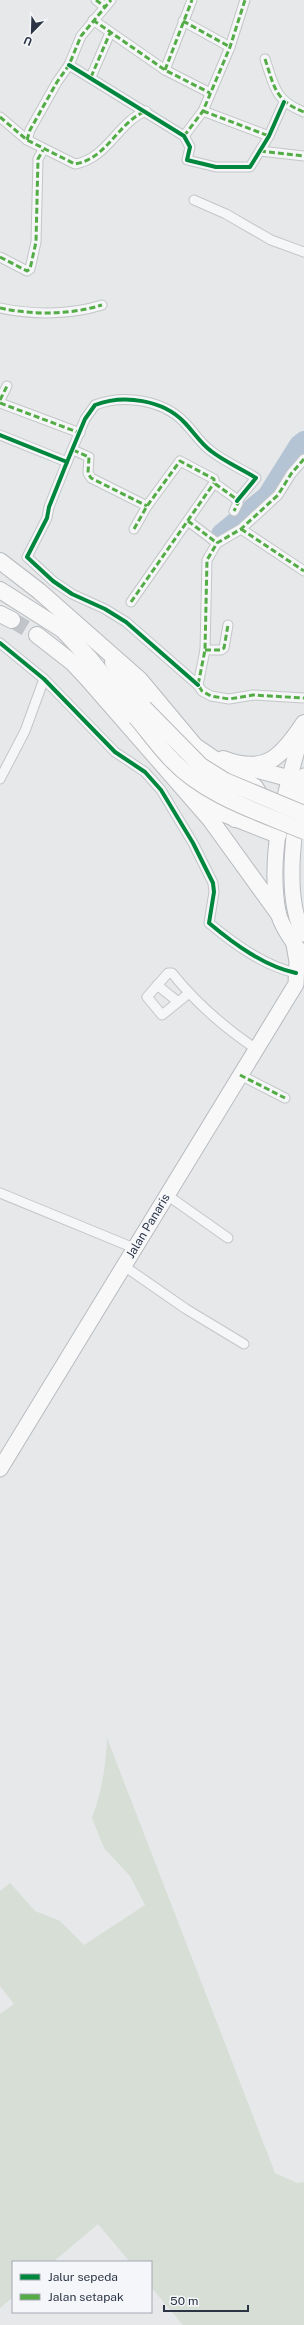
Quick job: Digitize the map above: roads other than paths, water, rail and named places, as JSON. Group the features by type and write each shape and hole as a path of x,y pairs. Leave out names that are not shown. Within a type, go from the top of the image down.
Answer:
{"highway":[{"path":"0,560 101,644 140,680 202,752 247,780 258,792 258,807 245,817 235,819"},
{"path":"0,590 63,630 140,712 202,766 225,781 304,814"},
{"path":"37,636 73,663 210,819 278,913 299,939 304,958"},
{"path":"101,644 140,712 172,760 193,778 292,835"},
{"path":"237,764 255,766 267,763 288,748 304,725"},
{"path":"299,979 299,939 295,902 292,835 281,809 299,779 304,725"},
{"path":"202,752 237,764 299,779"},
{"path":"174,778 210,806 235,819 292,835"},
{"path":"278,913 276,878 292,835"},
{"name":"Jalan Panaris","path":"0,1469 299,979"}],"street":[{"path":"27,140 30,130 56,82 69,65 81,36 108,3 96,0"},
{"path":"165,70 192,0"},
{"path":"184,136 203,111 230,47 245,0"},
{"path":"93,20 165,70 210,94"},
{"path":"183,21 230,47"},
{"path":"91,78 110,33"},
{"path":"265,59 276,93 284,102 304,112"},
{"path":"69,65 146,111 184,136 190,147 187,160 200,164 250,167 269,136 284,102"},
{"path":"0,117 27,140 43,150 53,152 69,162 82,163 93,157 113,141 132,120 146,111"},
{"path":"203,111 269,136"},
{"path":"0,257 27,271 30,269 36,242 38,159 43,150"},
{"path":"260,151 304,156"},
{"path":"194,200 226,214 271,240 304,252"},
{"path":"0,308 15,311 61,312 82,311 102,305"},
{"path":"7,386 0,402 80,432"},
{"path":"234,511 238,503 237,500 256,478 210,451 184,421 174,412 163,406 130,400 98,404 93,407 85,419 49,507 47,518 27,557 53,581 72,594 105,609 126,622 198,685 202,691 211,696 229,699 253,695 304,698"},
{"path":"0,435 67,462"},
{"path":"73,450 88,457 88,473 91,478 147,506"},
{"path":"198,685 205,650 207,560 217,543 241,529 278,495 291,474 304,458"},
{"path":"134,529 147,506 180,461 214,479 214,482 237,500"},
{"path":"131,602 214,482"},
{"path":"188,521 217,543"},
{"path":"241,529 304,571"},
{"path":"205,650 221,650 224,648 228,625"},
{"path":"0,643 44,679 115,752 145,772 156,784 193,843 213,883 214,892 209,923 226,937 262,960 299,979"},
{"path":"0,779 25,731 44,679"},
{"path":"188,994 164,1014 160,1014 146,997 171,973 188,994 225,1026 256,1049"},
{"path":"157,985 178,1001"},
{"path":"240,1075 285,1098"},
{"path":"0,1193 134,1248"},
{"path":"167,1195 228,1238"},
{"path":"124,1266 186,1309 244,1344"}],"waterway":[{"path":"221,534 267,496 299,445 304,441"}],"tunnel":[{"path":"12,620 37,635"}]}
